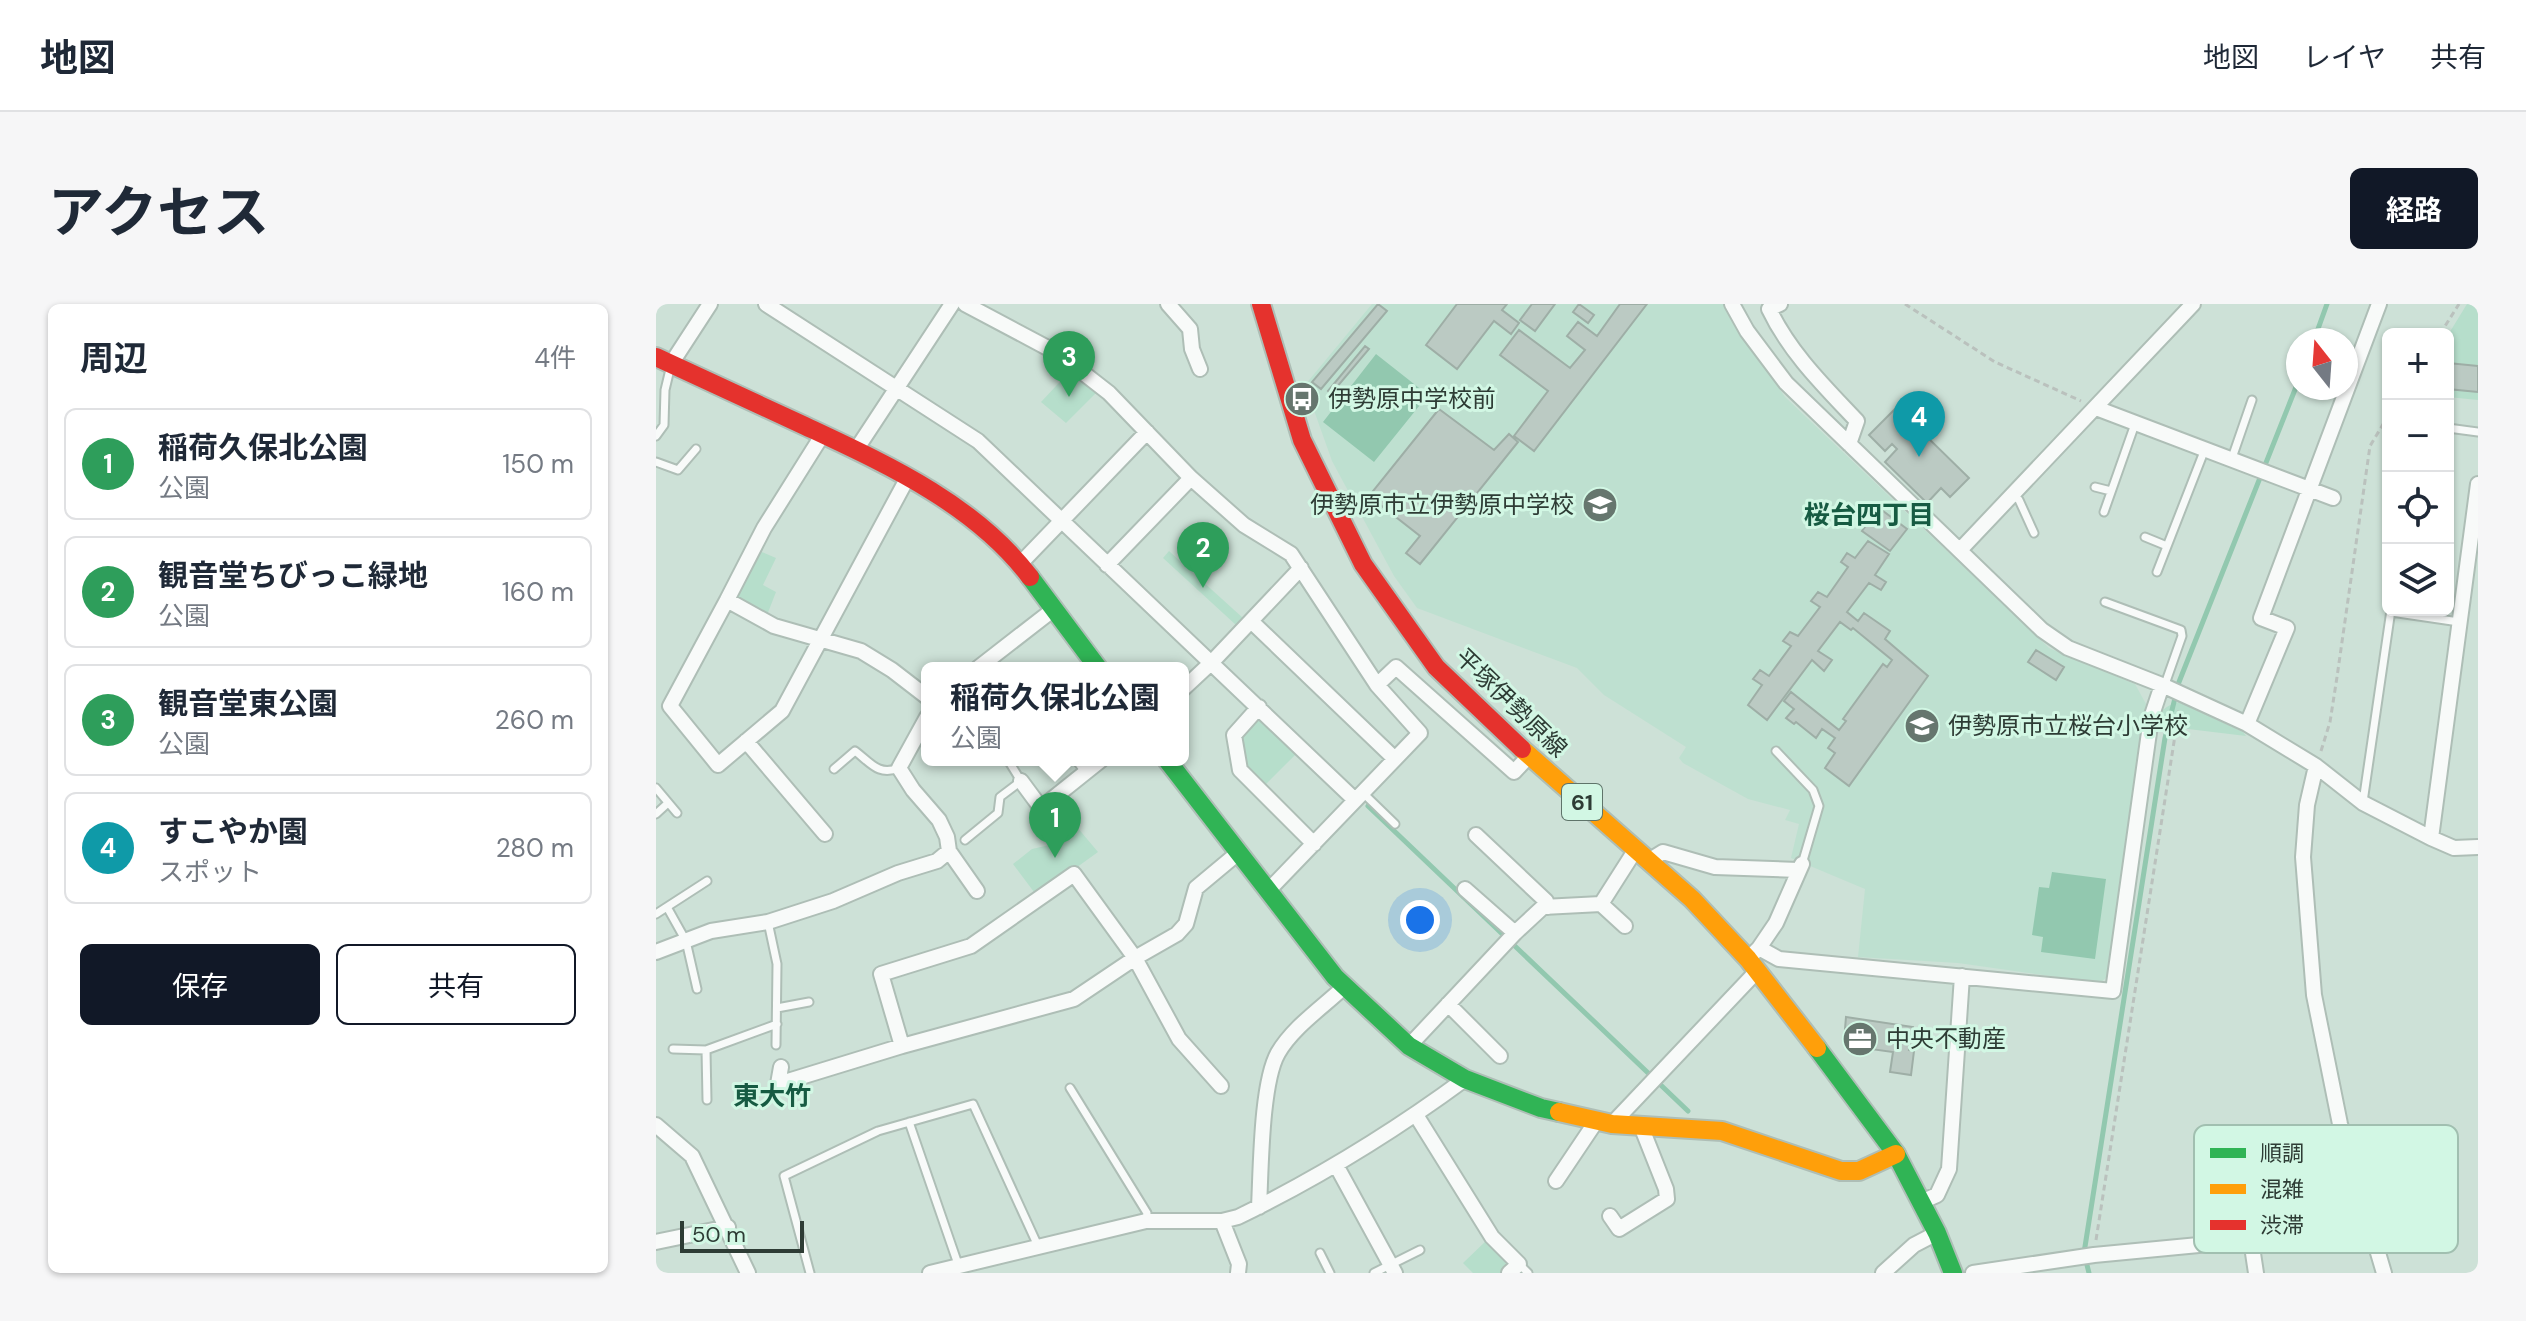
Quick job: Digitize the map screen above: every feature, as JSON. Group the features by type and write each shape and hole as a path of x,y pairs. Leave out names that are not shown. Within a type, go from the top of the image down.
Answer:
{"street":[{"path":"710,304 664,361 856,450 940,495 967,515 1020,564 1094,662"},
{"path":"766,304 978,441 1259,707 1359,796"},
{"path":"856,450 952,304"},
{"path":"965,304 1059,354 1109,393 1191,478 1244,525 1291,554 1377,685 1420,733 1268,891"},
{"path":"1168,304 1190,329 1192,349 1200,369"},
{"name":"平塚伊勢原線","path":"1261,304 1302,440 1363,564 1436,667 1529,756 1643,854 1755,959 1896,1154 1937,1233 1953,1273"},
{"path":"1732,304 1747,331 1786,383 2042,630 2068,648 2247,724 2316,766 2363,803 2431,838 2454,848 2478,847"},
{"path":"1780,304 1769,309 1779,331 1801,362 1857,421 1849,444"},
{"path":"1960,550 2193,304"},
{"path":"2247,724 2287,628 2261,618 2379,304"},
{"path":"2096,408 2333,498"},
{"path":"1020,564 1147,432"},
{"path":"823,434 764,528 727,600 663,704 718,765 782,711 908,477"},
{"path":"1107,565 1191,478"},
{"path":"2431,838 2459,622 2474,544 2478,484"},
{"path":"1189,683 1301,568"},
{"path":"727,600 774,626 861,651 921,692"},
{"path":"986,662 1054,609"},
{"path":"1251,621 1395,759"},
{"path":"1377,685 1396,667 1514,772 1529,756"},
{"path":"1755,959 2113,991 2151,718 2163,686"},
{"path":"1259,707 1234,735 1240,770 1314,844"},
{"path":"921,728 899,768 939,820 949,851 977,891"},
{"path":"746,741 799,811 822,833"},
{"path":"1021,781 1041,808 1094,766"},
{"path":"1172,766 1344,987 1409,1046 1465,1079 1541,1108 1604,1122 1722,1131 1841,1171 1859,1171 1896,1154"},
{"path":"2316,766 2307,805 2303,857 2314,995 2340,1125"},
{"path":"1476,835 1546,901 1548,907"},
{"path":"656,952 711,931 768,922 833,901 898,873 937,861 949,851"},
{"path":"1556,1181 1604,1122 1755,959 1776,923 1800,867 1715,867 1663,852 1643,854 1601,904"},
{"path":"781,1067 778,1084 1074,999 1177,934 1186,924 1196,888 1238,853"},
{"path":"902,1046 881,974 971,946 1074,874 1135,958 1179,1039 1221,1086"},
{"path":"1465,889 1515,933"},
{"path":"1409,1046 1543,907 1601,904 1625,926"},
{"path":"1921,1202 1937,1195 1949,1169 1962,976"},
{"path":"1259,1207 1262,1139 1272,1066 1279,1050 1344,987"},
{"path":"1448,1004 1500,1056"},
{"path":"930,1273 1146,1221 1222,1221 1238,1217 1336,1165 1416,1115 1465,1079"},
{"path":"1416,1115 1492,1237 1519,1270"},
{"path":"656,1125 692,1156 748,1273"},
{"path":"1610,1216 1621,1232 1667,1199 1666,1189 1641,1126"},
{"path":"1336,1165 1393,1269"},
{"path":"1222,1221 1239,1264 1238,1273"},
{"path":"656,1242 728,1227"},
{"path":"1883,1273 1914,1245 1937,1233"},
{"path":"1973,1273 2094,1255 2194,1245"},
{"path":"2253,1253 2256,1273"},
{"path":"2378,1253 2384,1273"}],"lane":[{"path":"656,436 664,425 664,361"},
{"path":"2232,459 2252,400"},
{"path":"2104,512 2135,423"},
{"path":"2454,429 2478,432"},
{"path":"656,462 678,470 696,449"},
{"path":"2157,572 2205,449"},
{"path":"2095,487 2111,491"},
{"path":"2013,495 2019,500 2034,533"},
{"path":"2145,537 2167,546"},
{"path":"2105,602 2181,630 2182,636 2163,686"},
{"path":"2363,803 2390,616"},
{"path":"2422,616 2459,622"},
{"path":"834,769 855,751 881,771 887,773 899,768"},
{"path":"1776,751 1813,790 1819,806 1800,867"},
{"path":"965,840 998,813 1000,797 1021,781 1012,766"},
{"path":"1081,766 1086,773"},
{"path":"656,788 677,813"},
{"path":"1359,796 1395,824"},
{"path":"656,814 668,803"},
{"path":"656,914 707,881"},
{"path":"667,907 686,941 697,989"},
{"path":"768,922 777,964 776,1045"},
{"path":"777,1008 809,1002"},
{"path":"673,1049 706,1050 777,1024"},
{"path":"706,1050 707,1100"},
{"path":"1070,1088 1147,1213 1146,1221"},
{"path":"810,1273 784,1176 878,1131 973,1104 1038,1246"},
{"path":"909,1122 959,1267"},
{"path":"1374,1273 1393,1269 1420,1250"},
{"path":"1320,1253 1330,1273"}],"path":[{"path":"1905,304 1995,362 2096,408"},
{"path":"2444,328 2459,304"},
{"path":"2316,766 2330,722 2370,446 2382,426"},
{"path":"2094,1255 2176,721 2184,695"}],"shaded area":[{"path":"1372,304 1726,304 1743,336 1785,397 2049,648 2135,684 2146,704 2108,976 2100,983 1958,963 1858,957 1865,889 1791,858 1799,824 1785,820 1790,810 1748,799 1683,763 1679,758 1686,747 1604,695 1577,668 1417,608 1394,576 1332,461 1305,385"},
{"path":"2467,304 2478,304 2478,400 2454,398 2452,328"},
{"path":"1376,354 1428,395 1374,462 1323,422"},
{"path":"1071,370 1098,391 1066,423 1041,402"},
{"path":"757,550 776,558 763,585 776,592 767,615 736,595"},
{"path":"1169,551 1243,618 1236,625 1163,558"},
{"path":"2179,702 2246,736 2155,725 2163,710"},
{"path":"1263,716 1299,751 1263,787 1246,770 1239,735 1257,717"},
{"path":"1077,827 1098,852 1037,896 1013,864 1032,849 1054,844"},
{"path":"2052,872 2106,879 2095,959 2041,952 2043,937 2032,935 2039,887 2049,888"},
{"path":"1488,1239 1510,1264 1500,1273 1473,1273 1463,1263"}],"building":[{"path":"1378,304 1387,311 1321,389 1312,382"},
{"path":"1457,304 1507,304 1502,310 1519,323 1511,334 1494,321 1457,369 1426,345"},
{"path":"1532,304 1555,304 1535,331 1520,320"},
{"path":"1579,304 1594,315 1588,323 1573,312"},
{"path":"1620,304 1647,304 1534,451 1514,436 1548,391 1500,355 1519,330 1570,368 1585,350 1567,336 1578,322 1597,336"},
{"path":"1365,346 1369,349 1331,394 1328,391"},
{"path":"2454,364 2478,366 2478,392 2454,390"},
{"path":"1898,406 1912,420 1901,431 1910,439 1920,430 1969,478 1950,497 1941,488 1927,503 1885,462 1897,449 1892,444 1885,451 1869,435"},
{"path":"1439,409 1494,450 1509,434 1518,442 1420,564 1406,553 1420,536 1369,496"},
{"path":"1879,508 1907,529 1890,551 1862,531"},
{"path":"1868,541 1889,554 1875,575 1886,582 1881,590 1869,583 1847,612 1858,621 1864,613 1890,631 1885,639 1928,676 1849,786 1825,768 1835,753 1828,748 1835,738 1822,729 1816,738 1796,722 1794,724 1786,718 1794,709 1784,701 1791,692 1839,730 1846,721 1843,719 1883,664 1887,667 1892,660 1853,628 1851,630 1840,622 1818,651 1832,660 1824,671 1812,660 1767,720 1748,705 1762,685 1753,679 1760,670 1769,676 1791,646 1783,641 1790,632 1798,636 1820,607 1811,601 1818,592 1827,597 1848,567 1841,562 1847,553 1855,558"},
{"path":"2036,650 2064,667 2056,680 2028,662"},
{"path":"1846,1017 1913,1027 1909,1050 1914,1051 1911,1075 1890,1072 1893,1052 1849,1046 1851,1030 1845,1029"}],"waterway":[{"path":"2318,328 2327,304"},
{"path":"2089,1273 2084,1253 2165,738 2179,682 2291,400"},
{"path":"1368,806 1688,1111"}],"traffic: fast":[{"path":"1030,577 1094,662"},
{"path":"1172,766 1335,977 1409,1046 1465,1079 1559,1112"},
{"path":"1817,1048 1896,1154 1937,1233 1953,1273"}],"traffic: slow":[{"path":"1522,749 1692,899 1748,959 1817,1048"},
{"path":"1559,1112 1612,1124 1722,1131 1841,1171 1859,1171 1896,1154"}],"traffic: jam":[{"path":"1261,304 1302,440 1363,564 1436,667 1522,749"},
{"path":"656,357 867,455 927,488 983,528 1030,577"}],"place":[{"name":"観音堂東公園","path":"1069,397"},
{"name":"伊勢原中学校前","path":"1302,399"},
{"name":"すこやか園","path":"1919,457"},
{"name":"伊勢原市立伊勢原中学校","path":"1600,505"},
{"name":"観音堂ちびっこ緑地","path":"1203,588"},
{"name":"伊勢原市立桜台小学校","path":"1922,726"},
{"name":"稲荷久保北公園","path":"1055,858"},
{"name":"中央不動産","path":"1860,1039"}],"district":[{"name":"桜台四丁目","path":"1869,515"},
{"name":"東大竹","path":"772,1096"}]}
